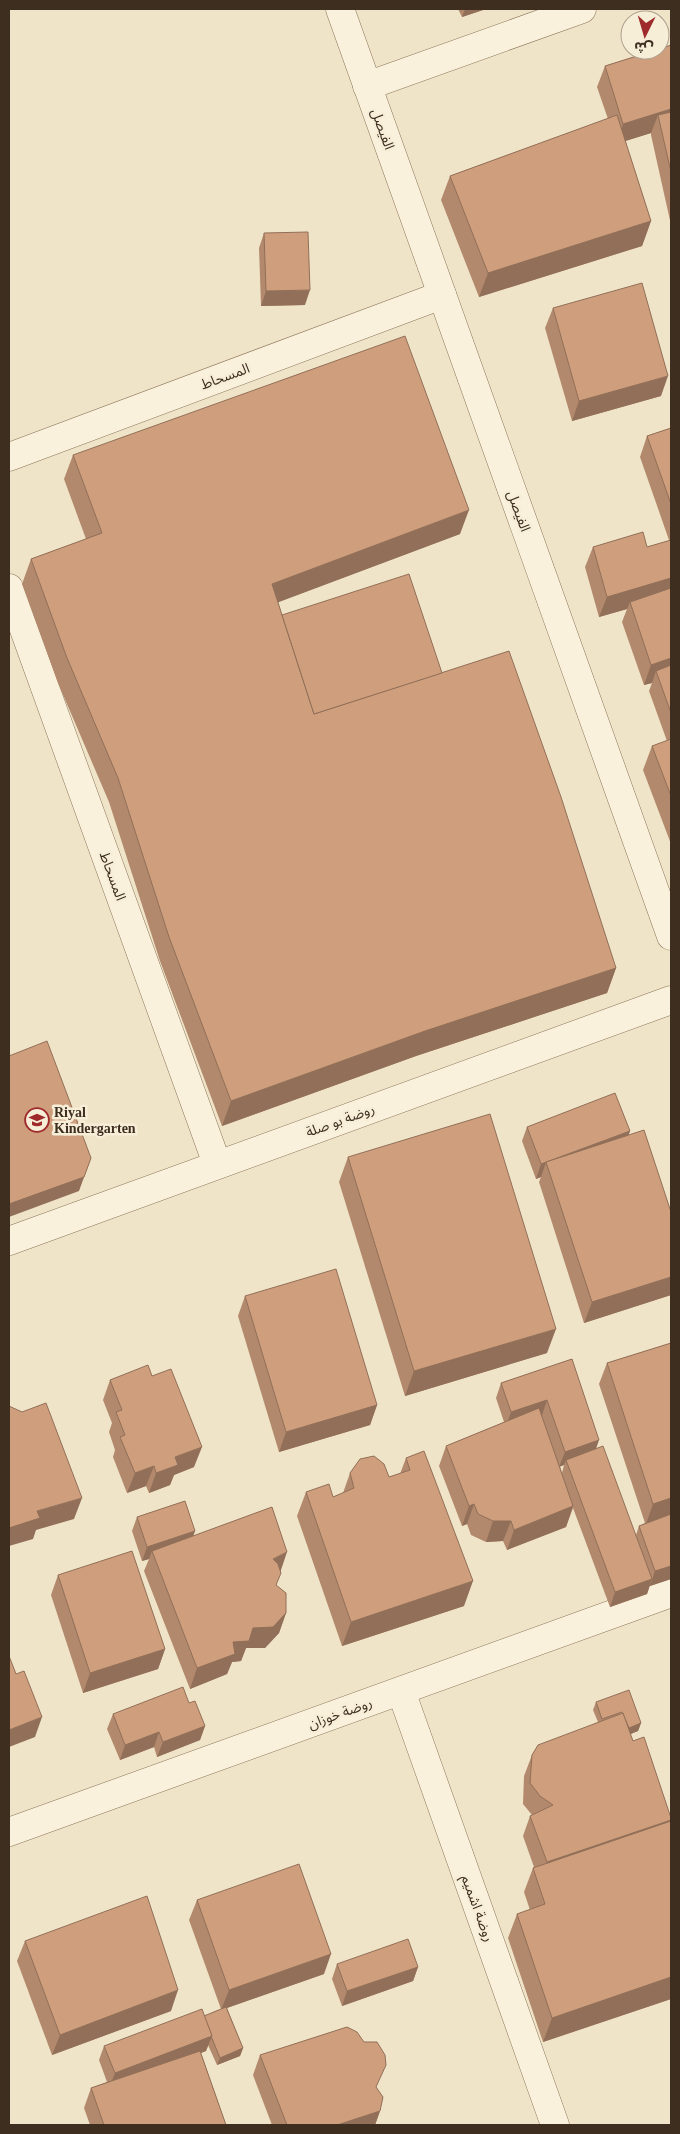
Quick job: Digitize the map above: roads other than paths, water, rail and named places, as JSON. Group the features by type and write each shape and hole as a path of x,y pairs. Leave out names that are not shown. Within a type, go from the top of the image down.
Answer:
{"street":[{"name":"الفيصل","path":"340,9 671,936"},
{"path":"367,86 582,9"},
{"name":"المسحاط","path":"9,457 442,295"},
{"name":"المسحاط","path":"9,588 216,1164"},
{"name":"روضة بو صلة","path":"9,1241 216,1164 671,1000"},
{"name":"روضة خوزان","path":"9,1832 671,1593"},
{"name":"روضة اشميم","path":"401,1691 555,2125"}],"place":[{"name":"Riyal Kindergarten","path":"37,1120"}]}
